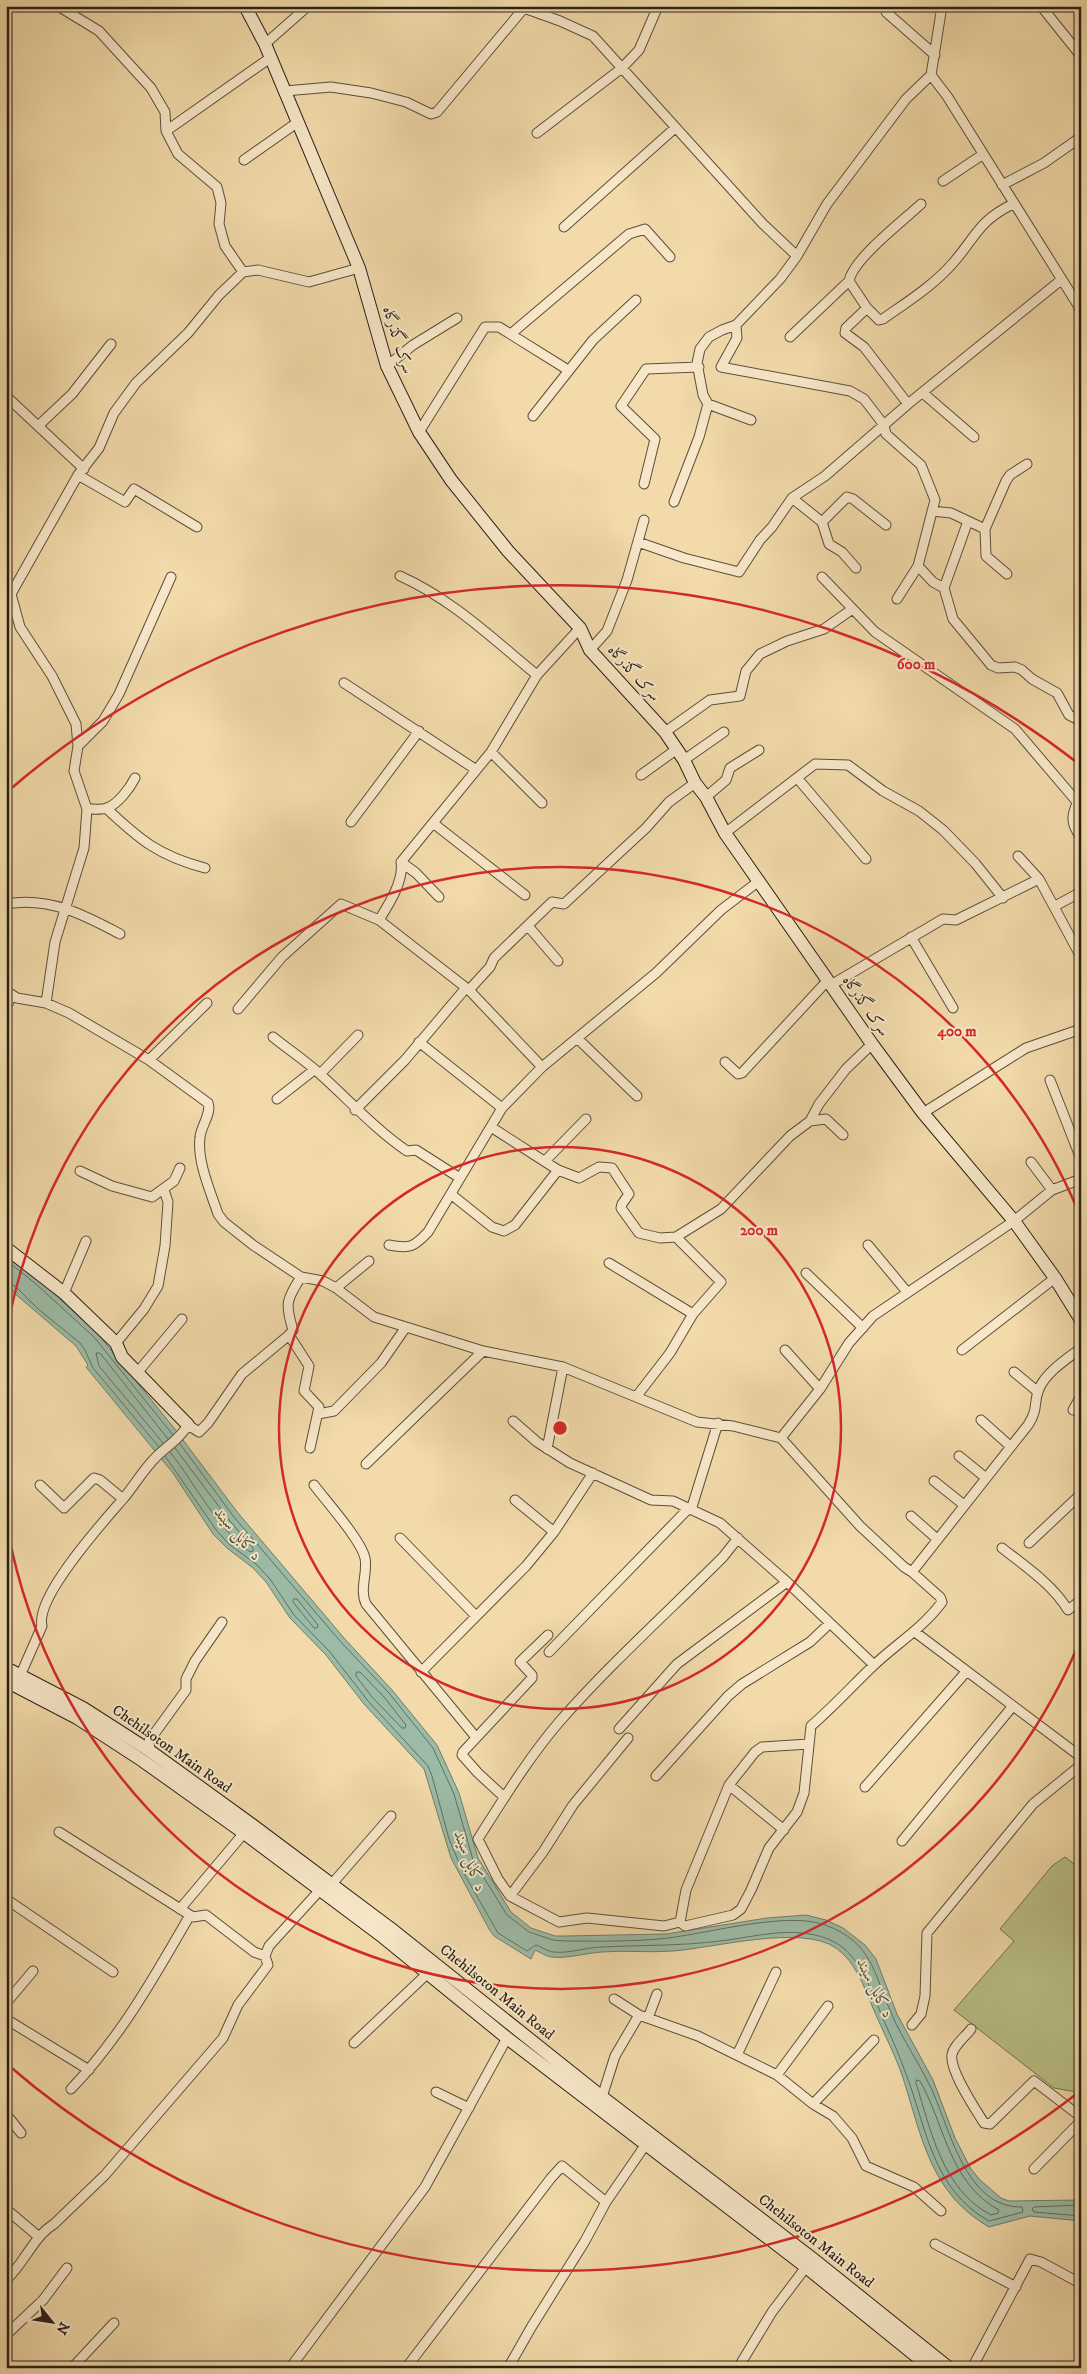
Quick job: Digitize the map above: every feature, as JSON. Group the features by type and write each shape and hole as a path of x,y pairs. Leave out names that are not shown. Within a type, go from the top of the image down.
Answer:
{"main road":[{"name":"سرک گذرگاه","path":"245,6 265,44 358,268 387,366 419,432 451,480 508,551 580,628 590,650 665,732 684,760 695,783 706,797 725,833 872,1044 923,1113 1014,1221 1055,1278 1081,1320"},
{"path":"6,1248 64,1292 116,1343 122,1356 186,1430"},
{"name":"Chehilsoton Main Road","path":"6,1668 82,1708 150,1751 325,1887 507,2038 806,2267 931,2368"},
{"name":"Chehilsoton Main Road","path":"6,1681 77,1718 143,1761 244,1833 405,1939 602,2097 813,2258 949,2368"}],"street":[{"path":"58,6 99,31 151,88 165,112 166,131 178,154 217,187 221,203 220,224 226,246 243,272"},
{"path":"265,44 308,6"},
{"path":"537,133 622,68 639,50 658,6"},
{"path":"751,420 708,404 703,396 697,362 700,349 709,337 736,325 780,279 797,256 827,204 906,99 931,75 942,6"},
{"path":"1041,6 1081,56"},
{"path":"285,91 330,87 370,93 406,102 431,114 436,112 524,8 560,20 593,36 764,224 797,256"},
{"path":"886,12 935,55"},
{"path":"166,131 270,58"},
{"path":"931,75 947,96 982,155 1081,310"},
{"path":"244,160 298,122"},
{"path":"564,226 675,128"},
{"path":"1002,185 1044,163 1081,137"},
{"path":"943,181 982,155"},
{"path":"790,337 849,280 853,267 921,204"},
{"path":"849,280 867,308 879,320 883,319 937,279 954,262 974,234 995,213 1013,204"},
{"path":"512,333 629,234 645,230 670,257"},
{"path":"46,1004 55,942 84,848 87,809 74,771 78,746 76,724 52,676 20,627 8,592 81,472 99,448 114,413 136,382 188,333 219,295 243,272 258,270 309,282 358,268"},
{"path":"638,542 684,558 739,572 760,540 772,527 792,498 824,476 908,404 1062,280"},
{"path":"533,416 593,340 636,300"},
{"path":"867,308 846,328 845,333 864,347 908,404"},
{"path":"387,366 413,345 457,318"},
{"path":"736,325 737,338 721,367 850,391 864,399 884,425 886,434 921,465 935,500 918,566 897,599"},
{"path":"419,432 485,327 499,326 568,370"},
{"path":"38,426 72,394 111,344"},
{"path":"644,484 655,439 622,406 646,369 699,367"},
{"path":"923,393 974,437"},
{"path":"6,396 38,426 81,472 125,502 134,489 197,527"},
{"path":"674,502 699,437 708,404"},
{"path":"1007,574 986,556 985,529 1006,481 1010,475 1027,464"},
{"path":"822,522 847,497 853,499 886,525"},
{"path":"792,498 822,522 829,544 842,552 856,568"},
{"path":"932,510 951,513 985,529"},
{"path":"590,650 607,631 627,580 644,520"},
{"path":"968,522 944,588 953,619 991,665 998,668 1015,667 1022,670 1032,679 1055,692 1069,715 1081,721"},
{"path":"918,566 933,582 944,588"},
{"path":"400,576 421,586 449,604 538,675"},
{"path":"78,746 103,721 119,694 171,577"},
{"path":"822,577 851,610 875,632 1015,729 1078,803"},
{"path":"665,732 710,700 740,696 746,671 760,654 787,641 824,629 851,610"},
{"path":"379,920 396,888 402,870 401,862 475,769 491,752 538,675 580,628"},
{"path":"344,683 475,769"},
{"path":"351,822 419,731"},
{"path":"684,760 724,732"},
{"path":"641,775 676,748"},
{"path":"706,797 726,780 730,768 759,750"},
{"path":"491,752 542,803"},
{"path":"725,833 815,764 848,765 883,791 919,811 943,830 975,863 1003,898"},
{"path":"87,809 106,808 130,787 135,778"},
{"path":"798,778 866,859"},
{"path":"356,1110 394,1072 467,989 490,966 494,958 552,902 564,904 646,828 669,802 695,783"},
{"path":"1081,792 1071,821 1073,828 1081,837"},
{"path":"106,808 142,841 162,854 180,862 205,868"},
{"path":"433,822 525,895"},
{"path":"1018,856 1039,879 1081,957"},
{"path":"401,862 416,873 439,897"},
{"path":"725,1062 738,1074 742,1073 829,982 944,919 956,920 1039,879"},
{"path":"389,1245 414,1246 428,1232 452,1195 460,1178 502,1108 542,1067 656,973 721,910 758,881"},
{"path":"1055,906 1081,892"},
{"path":"6,904 40,902 66,908 120,934"},
{"path":"238,1009 282,956 341,904 379,920 443,969 467,989 542,1067"},
{"path":"528,926 558,961"},
{"path":"911,937 953,1008"},
{"path":"6,1008 9,993 69,1013 149,1060 208,1103 209,1110 200,1134 199,1152 218,1214 224,1222 253,1245 301,1277 323,1281 336,1288 374,1316 406,1327 483,1351 563,1367 697,1422 718,1423 782,1438 860,1526 940,1597 942,1602 915,1632 874,1665 834,1707 811,1726 804,1793 797,1812 769,1848 751,1890 740,1909 733,1915 686,1926 680,1922 664,1926 587,1918 560,1922 510,1896 498,1879 478,1839 504,1797 533,1755 584,1695 723,1557 738,1538"},
{"path":"149,1060 206,1003"},
{"path":"923,1113 1026,1048 1081,1029"},
{"path":"277,1099 317,1072 358,1035"},
{"path":"273,1037 317,1072 386,1137 407,1151 416,1150 460,1178"},
{"path":"578,1039 637,1096"},
{"path":"420,1042 502,1108"},
{"path":"810,1122 819,1104 846,1069 872,1044"},
{"path":"1050,1080 1081,1159"},
{"path":"545,1162 586,1119"},
{"path":"491,1127 558,1170 579,1178 599,1167 612,1168 629,1194 621,1208 639,1233 660,1238 676,1237 721,1209 790,1136 810,1122 826,1119 843,1135"},
{"path":"1031,1162 1052,1190"},
{"path":"80,1171 112,1186 152,1198 174,1181 180,1168"},
{"path":"452,1195 492,1227 504,1231 515,1225 558,1170"},
{"path":"782,1438 820,1389 849,1344 873,1316 1014,1221 1052,1190 1081,1179"},
{"path":"116,1343 144,1309 158,1286 165,1246 168,1202 164,1190"},
{"path":"636,1396 670,1352 693,1314 721,1282 676,1237"},
{"path":"64,1292 86,1241"},
{"path":"868,1245 907,1292"},
{"path":"336,1288 369,1261"},
{"path":"609,1262 693,1314"},
{"path":"806,1272 863,1328"},
{"path":"20,1676 42,1626 41,1619 47,1602 76,1554 155,1458 186,1430 199,1432 208,1423 242,1374 289,1336 293,1330 287,1309 288,1297 301,1277"},
{"path":"962,1350 1055,1278"},
{"path":"137,1373 182,1320"},
{"path":"318,1414 334,1411 381,1363 406,1327"},
{"path":"289,1336 309,1366 304,1391 320,1408 310,1448"},
{"path":"912,1572 1035,1413 1038,1392 1046,1377 1081,1348"},
{"path":"785,1350 820,1389"},
{"path":"366,1464 483,1351"},
{"path":"547,1449 563,1367"},
{"path":"1014,1372 1038,1392"},
{"path":"1073,1410 1081,1396"},
{"path":"981,1420 1010,1446"},
{"path":"513,1421 547,1449 570,1463 651,1500 673,1501 720,1523 787,1582 874,1665"},
{"path":"549,1652 689,1509 718,1423"},
{"path":"959,1456 986,1478"},
{"path":"421,1672 526,1566 554,1532 593,1473"},
{"path":"40,1485 64,1508 94,1478 100,1480 123,1499"},
{"path":"934,1481 964,1505"},
{"path":"314,1485 354,1538 365,1558 362,1596 366,1604 474,1736"},
{"path":"1029,1543 1081,1494"},
{"path":"515,1500 554,1532"},
{"path":"911,1516 937,1540"},
{"path":"400,1538 476,1616"},
{"path":"1002,1548 1035,1575 1064,1603 1068,1610 1081,1600"},
{"path":"619,1729 677,1664 787,1582"},
{"path":"150,1751 149,1741 186,1690 186,1679 195,1661 222,1622"},
{"path":"656,1776 728,1696 742,1684 810,1642 829,1624"},
{"path":"915,1632 1012,1707 1081,1757"},
{"path":"504,1797 462,1755 532,1678 532,1675 520,1662 548,1635"},
{"path":"865,1787 966,1672"},
{"path":"902,1841 1012,1707"},
{"path":"510,1896 573,1805 628,1738"},
{"path":"680,1922 686,1890 729,1785 762,1747 809,1744"},
{"path":"912,2025 921,2014 925,1996 927,1933 1033,1804 1081,1765"},
{"path":"729,1785 784,1830"},
{"path":"6,2280 15,2272 39,2237 105,2175 223,2038 238,2005 268,1965 265,1956 269,1946 390,1816"},
{"path":"58,1832 193,1917 206,1915 254,1952 265,1956"},
{"path":"180,1909 244,1833"},
{"path":"6,1899 113,1972"},
{"path":"71,2089 112,2042 146,1991 190,1915"},
{"path":"6,2003 32,1971"},
{"path":"354,2043 429,1972"},
{"path":"737,2055 776,1972"},
{"path":"602,2097 615,2056 657,1994"},
{"path":"614,1999 643,2016 698,2036 777,2075 813,2104 833,2116 852,2138 866,2166 914,2186 941,2211"},
{"path":"777,2075 828,2006"},
{"path":"6,2019 89,2070"},
{"path":"971,2029 953,2052 952,2060 961,2085 984,2123 990,2124 1034,2081 1081,2117"},
{"path":"290,2368 425,2187 507,2038"},
{"path":"813,2104 874,2040"},
{"path":"436,2092 469,2108"},
{"path":"6,2114 21,2133"},
{"path":"1034,2169 1081,2121"},
{"path":"508,2368 585,2241 606,2202 646,2144"},
{"path":"406,2368 562,2166 606,2202"},
{"path":"6,2209 39,2237"},
{"path":"935,2244 1016,2286"},
{"path":"972,2368 1030,2259 1041,2262 1078,2282"},
{"path":"738,2368 772,2312 806,2267"},
{"path":"6,2335 43,2300 67,2268"},
{"path":"72,2368 114,2322"}],"green space":[{"path":"1065,1857 1081,1869 1081,2090 1076,2092 1054,2088 954,2010 1014,1941 1000,1929 1052,1866"}],"water":[{"name":"د کابل سيند","path":"6,1255 39,1280 98,1334 174,1428 238,1513 344,1638 392,1690 437,1745 459,1793 478,1858 511,1912 531,1928 555,1936 666,1934 767,1918 806,1915 826,1920 843,1928 865,1945 876,1959 897,2014 933,2080 955,2138 971,2169 980,2180 1001,2198 1009,2201 1081,2200 1081,2221 1030,2216 989,2227 969,2213 953,2198 931,2162 900,2069 863,1983 849,1960 836,1948 821,1941 802,1938 780,1938 757,1939 673,1951 610,1951 563,1957 550,1957 535,1950 531,1959 494,1936 451,1858 424,1769 364,1704 326,1655 290,1618 266,1582 253,1568 227,1548 213,1534 173,1473 86,1367 88,1365 76,1346 6,1286"}]}
